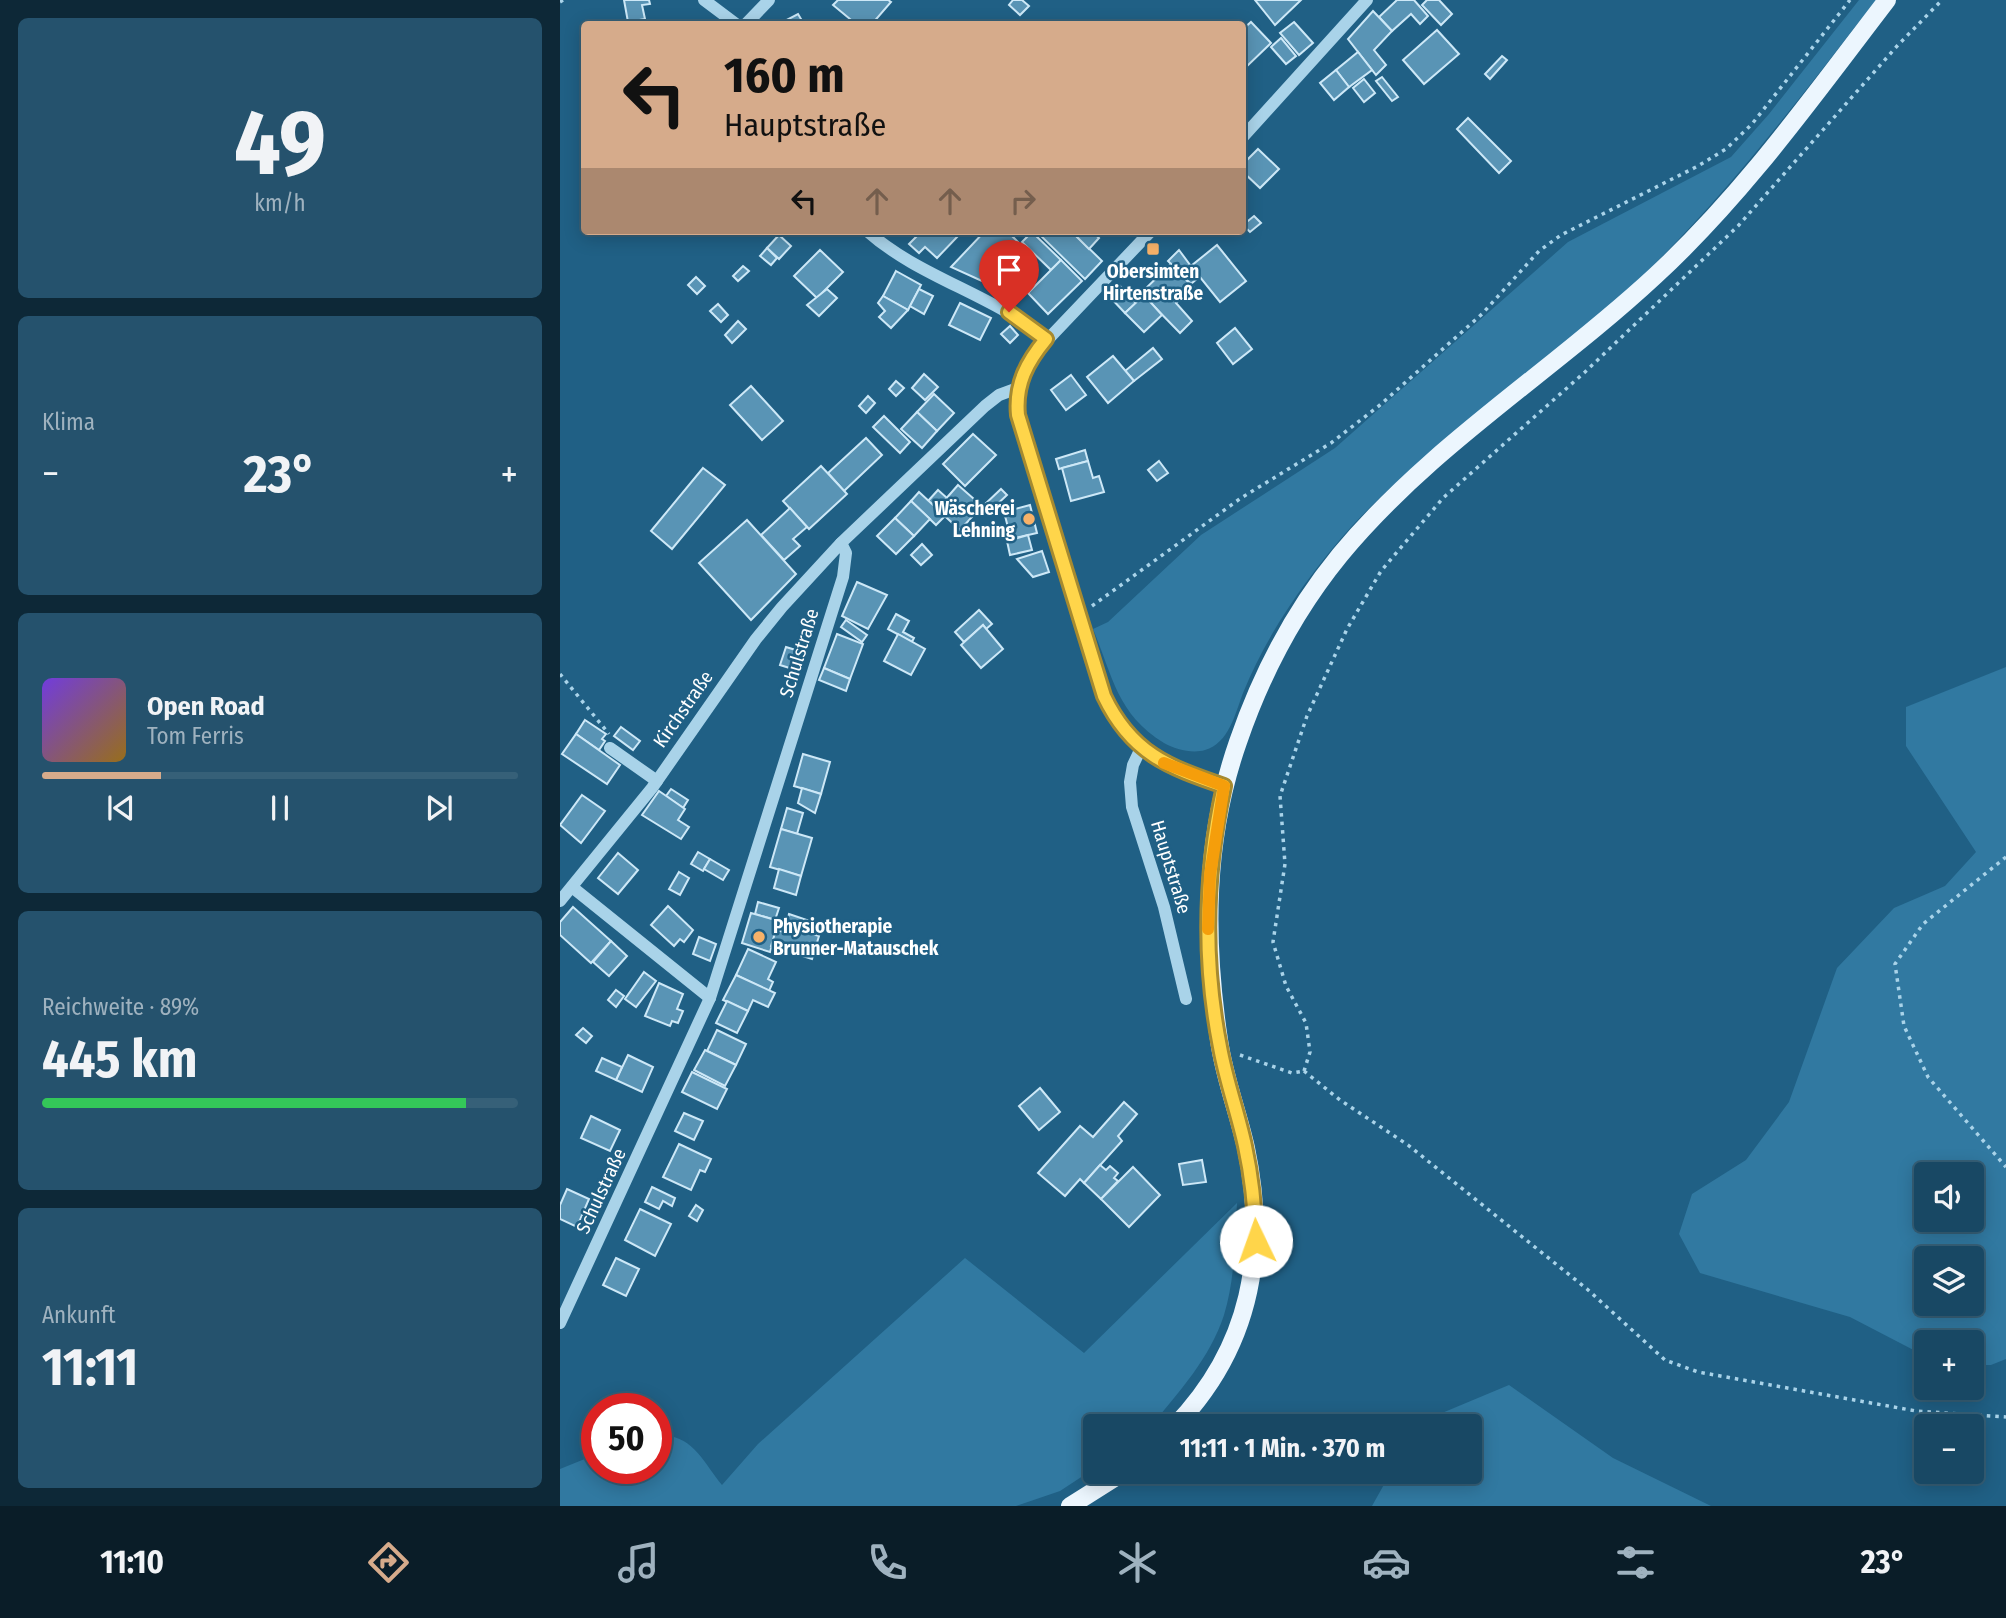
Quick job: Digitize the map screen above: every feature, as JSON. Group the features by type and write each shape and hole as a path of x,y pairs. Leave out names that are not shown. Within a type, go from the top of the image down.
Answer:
{"main road":[{"path":"1186,1414 1227,1354 1239,1325 1255,1264 1254,1197 1245,1145 1220,1046 1208,919 1210,875 1224,786 1246,720 1276,652 1338,557 1421,471 1589,335 1691,241 1780,139 1887,0"},
{"path":"1070,1506 1105,1484"}],"street":[{"path":"704,0 732,21"},
{"path":"749,21 769,0"},
{"path":"1246,134 1367,0"},
{"path":"873,235 913,264 1009,312 1046,339"},
{"path":"1147,235 1034,354 1018,388 1018,415 1104,696 1114,716 1141,748 1174,768 1224,786"},
{"path":"841,542 985,406 999,395 1018,388"},
{"name":"Kirchstraße","path":"560,901 657,781 756,639 841,542"},
{"name":"Schulstraße","path":"560,1323 710,998 843,577 846,554 841,542"},
{"path":"610,748 657,781"},
{"name":"Hauptstraße","path":"1141,748 1133,765 1130,782 1132,807 1164,907 1186,999"},
{"path":"572,887 710,998"}],"path":[{"path":"1079,616 1241,498 1331,443 1380,405 1482,314 1539,251 1561,235 1687,172 1726,149 1752,124 1850,0"},
{"path":"1304,1071 1310,1052 1306,1023 1286,986 1273,942 1285,864 1280,796 1307,716 1347,629 1381,571 1443,498 1585,372 1738,226 1898,45 1942,0"},
{"path":"560,674 610,733 607,738 610,748"},
{"path":"2006,856 1923,924 1895,964 1904,1026 1928,1077 2006,1167"},
{"path":"1220,1046 1275,1068 1292,1073 1304,1071 1340,1100 1408,1145 1505,1226 1587,1289 1665,1360 1698,1372 1916,1411 2006,1417"}],"shaded area":[{"path":"1859,0 1876,0 1747,163 1678,240 1603,312 1410,470 1335,545 1276,627 1253,671 1230,727 1220,741 1205,750 1189,751 1164,743 1148,732 1126,707 1118,693 1093,629 1108,622 1201,535 1335,448 1568,242 1731,157 1769,114"},
{"path":"2006,667 2006,1359 1991,1365 1984,1365 1984,1330 1914,1330 1914,1350 1850,1317 1700,1273 1679,1234 1692,1194 1746,1160 1789,1102 1837,968 1894,908 1945,886 1976,852 1906,746 1906,707"},
{"path":"1237,1203 1234,1259 1228,1301 1211,1346 1161,1414 1083,1414 1083,1476 1060,1491 1016,1506 560,1506 560,1469 581,1460 581,1484 672,1484 672,1437 695,1450 722,1485 758,1444 965,1258 1084,1353"},
{"path":"1509,1385 1613,1458 1711,1506 1372,1506 1384,1484 1482,1484 1482,1414 1442,1413"}],"building":[{"path":"624,0 649,0 650,4 642,5 645,19 628,21"},
{"path":"838,0 891,2 875,21 852,21 833,5"},
{"path":"1013,0 1022,0 1029,6 1020,15 1009,5"},
{"path":"1255,0 1301,0 1275,25"},
{"path":"1397,0 1414,0 1428,16 1420,24 1411,14 1392,31 1379,17"},
{"path":"1427,0 1439,0 1452,14 1441,25 1422,5"},
{"path":"1373,11 1392,31 1374,50 1386,65 1376,75 1348,39"},
{"path":"798,14 802,21 785,21"},
{"path":"1251,22 1271,43 1246,67 1246,26"},
{"path":"1294,22 1313,43 1299,55 1280,33"},
{"path":"1437,30 1459,54 1424,84 1403,60"},
{"path":"1281,38 1296,56 1286,64 1271,47"},
{"path":"1358,52 1372,70 1349,87 1336,70"},
{"path":"1502,56 1507,60 1490,79 1485,74"},
{"path":"1336,70 1349,87 1334,100 1320,83"},
{"path":"1382,77 1398,97 1392,101 1376,81"},
{"path":"1364,79 1375,93 1364,102 1353,88"},
{"path":"1468,118 1511,161 1499,173 1457,129"},
{"path":"1258,149 1279,169 1260,188 1246,175 1246,161"},
{"path":"1254,216 1261,223 1250,232 1246,228 1246,223"},
{"path":"779,235 791,246 779,259 767,248"},
{"path":"918,235 959,235 937,258 925,247 919,253 909,244"},
{"path":"981,235 1011,235 1018,242 982,281 951,267"},
{"path":"1029,235 1035,235 1061,260 1051,270 1022,242"},
{"path":"1040,235 1075,235 1102,261 1085,279"},
{"path":"1075,235 1096,235 1099,238 1089,249"},
{"path":"1217,245 1246,281 1220,302 1191,266"},
{"path":"767,248 777,258 771,265 760,256"},
{"path":"820,250 843,272 817,298 794,276"},
{"path":"1179,250 1199,277 1191,284 1168,261"},
{"path":"1061,260 1082,281 1048,314 1028,293"},
{"path":"1171,264 1193,287 1176,303 1192,321 1180,333 1141,293"},
{"path":"743,266 749,271 738,281 733,276"},
{"path":"896,271 921,285 908,310 883,296"},
{"path":"696,277 705,286 697,294 688,285"},
{"path":"1120,286 1136,303 1125,313 1109,296"},
{"path":"827,289 837,298 819,316 807,305"},
{"path":"919,289 933,296 924,314 910,306"},
{"path":"1144,295 1162,315 1144,332 1125,313"},
{"path":"883,296 908,310 891,328 879,317 885,311 878,303"},
{"path":"960,303 991,318 980,340 949,325"},
{"path":"718,304 728,315 721,322 710,311"},
{"path":"738,321 746,329 732,343 725,335"},
{"path":"1010,326 1018,335 1010,343 1001,334"},
{"path":"1235,328 1252,349 1233,364 1217,343"},
{"path":"1153,348 1162,359 1134,381 1125,371"},
{"path":"1113,356 1134,381 1108,403 1087,377"},
{"path":"924,374 938,387 925,400 912,388"},
{"path":"1071,375 1086,395 1066,410 1051,390"},
{"path":"896,381 904,388 896,396 889,389"},
{"path":"751,386 783,421 762,440 730,405"},
{"path":"934,394 954,413 937,431 917,412"},
{"path":"868,396 875,403 866,413 859,406"},
{"path":"917,412 937,431 922,448 901,429"},
{"path":"884,416 910,442 900,453 873,427"},
{"path":"973,434 996,455 965,486 943,464"},
{"path":"866,438 882,455 844,491 828,473"},
{"path":"1085,450 1088,461 1059,469 1056,459"},
{"path":"1088,461 1093,478 1099,476 1104,492 1071,501 1062,468"},
{"path":"1159,461 1168,473 1157,481 1148,470"},
{"path":"821,466 847,494 809,529 783,501"},
{"path":"703,468 725,485 672,549 651,531"},
{"path":"958,485 982,506 960,530 937,509"},
{"path":"1001,489 1007,495 989,512 983,506"},
{"path":"938,490 947,498 937,509 928,501"},
{"path":"919,492 945,516 936,525 911,501"},
{"path":"911,501 930,519 914,536 895,518"},
{"path":"1030,505 1037,533 1011,539 1004,512"},
{"path":"790,508 807,527 793,539 800,546 784,560 761,535"},
{"path":"895,518 914,536 896,554 877,536"},
{"path":"747,520 796,574 751,620 699,563"},
{"path":"1028,535 1032,550 1010,555 1007,541"},
{"path":"922,544 932,555 921,565 911,555"},
{"path":"1042,551 1049,572 1033,577 1017,559"},
{"path":"857,582 887,595 868,629 842,616"},
{"path":"979,610 992,624 986,629 983,625 964,642 955,632"},
{"path":"896,614 909,621 903,632 914,638 912,642 888,629"},
{"path":"846,620 867,635 862,642 841,627"},
{"path":"983,625 1003,649 981,668 961,645"},
{"path":"837,634 863,644 850,679 824,668"},
{"path":"898,634 925,649 911,675 884,661"},
{"path":"786,647 802,652 796,670 780,665"},
{"path":"824,668 850,679 846,691 819,680"},
{"path":"585,720 606,734 599,750 576,734"},
{"path":"621,727 640,741 633,750 614,736"},
{"path":"576,734 620,765 607,784 562,754"},
{"path":"803,754 830,762 821,794 794,786"},
{"path":"802,788 821,794 815,813 798,803"},
{"path":"671,789 688,800 683,808 666,796"},
{"path":"659,791 685,809 678,820 689,827 681,839 642,815"},
{"path":"582,795 605,811 581,843 560,825"},
{"path":"787,808 803,813 797,834 781,829"},
{"path":"781,829 812,838 801,876 770,867"},
{"path":"698,852 710,859 703,871 691,864"},
{"path":"618,853 638,870 618,894 598,878"},
{"path":"710,859 729,870 723,880 704,869"},
{"path":"779,869 801,876 796,895 774,888"},
{"path":"679,872 689,878 680,895 669,889"},
{"path":"758,902 779,908 775,920 755,914"},
{"path":"668,906 693,930 684,942 680,939 674,946 651,925"},
{"path":"573,907 611,941 591,963 560,935 560,922"},
{"name":"Physiotherapie Brunner-Matauschek","path":"751,913 779,921 770,952 742,943"},
{"path":"789,914 813,922 809,933 819,936 812,959 771,946 776,930 784,932"},
{"path":"699,937 716,944 710,961 693,954"},
{"path":"611,941 627,956 609,976 593,962"},
{"path":"748,949 776,962 768,979 773,982 769,991 736,975"},
{"path":"644,972 656,981 636,1007 625,999"},
{"path":"736,975 775,993 768,1007 753,1000 748,1011 723,1000"},
{"path":"659,983 683,994 677,1009 683,1011 678,1023 672,1021 670,1026 645,1016"},
{"path":"616,990 624,996 616,1007 608,1000"},
{"path":"727,1001 748,1011 737,1033 716,1023"},
{"path":"583,1028 592,1036 586,1043 576,1035"},
{"path":"717,1030 746,1044 736,1065 707,1051"},
{"path":"705,1050 736,1065 725,1086 694,1070"},
{"path":"628,1055 653,1067 642,1092 616,1080"},
{"path":"602,1058 622,1067 616,1080 596,1071"},
{"path":"692,1072 727,1089 717,1109 682,1092"},
{"path":"1040,1088 1060,1112 1039,1130 1019,1106"},
{"path":"1124,1102 1137,1114 1118,1136 1122,1141 1084,1183 1080,1179 1065,1196 1038,1173 1080,1126 1093,1137"},
{"path":"684,1113 703,1121 694,1140 675,1131"},
{"path":"591,1116 620,1130 610,1151 581,1138"},
{"path":"679,1144 711,1159 705,1172 700,1170 691,1190 663,1177"},
{"path":"1202,1160 1206,1182 1183,1185 1179,1164"},
{"path":"1100,1165 1106,1170 1110,1166 1118,1173 1114,1178 1118,1181 1101,1199 1084,1183"},
{"path":"1133,1167 1160,1195 1129,1227 1101,1199"},
{"path":"652,1187 675,1198 672,1206 663,1201 659,1209 645,1202"},
{"path":"567,1189 589,1199 577,1227 560,1219 560,1205"},
{"path":"696,1205 703,1210 697,1221 689,1216"},
{"path":"640,1209 671,1224 655,1256 625,1240"},
{"path":"616,1258 639,1269 626,1296 603,1285"}],"slow traffic":[{"path":"1164,763 1224,786 1210,875 1208,929"}],"place":[{"name":"Obersimten Hirtenstraße","path":"1153,249"},
{"name":"Wäscherei Lehning","path":"1029,519"},
{"name":"Physiotherapie Brunner-Matauschek","path":"759,937"}],"route":[{"path":"1009,312 1046,339 1034,354 1018,388 1018,415 1104,696 1127,734 1157,760 1224,786 1210,875 1209,950 1220,1046 1245,1145 1254,1197 1256,1241"}]}
